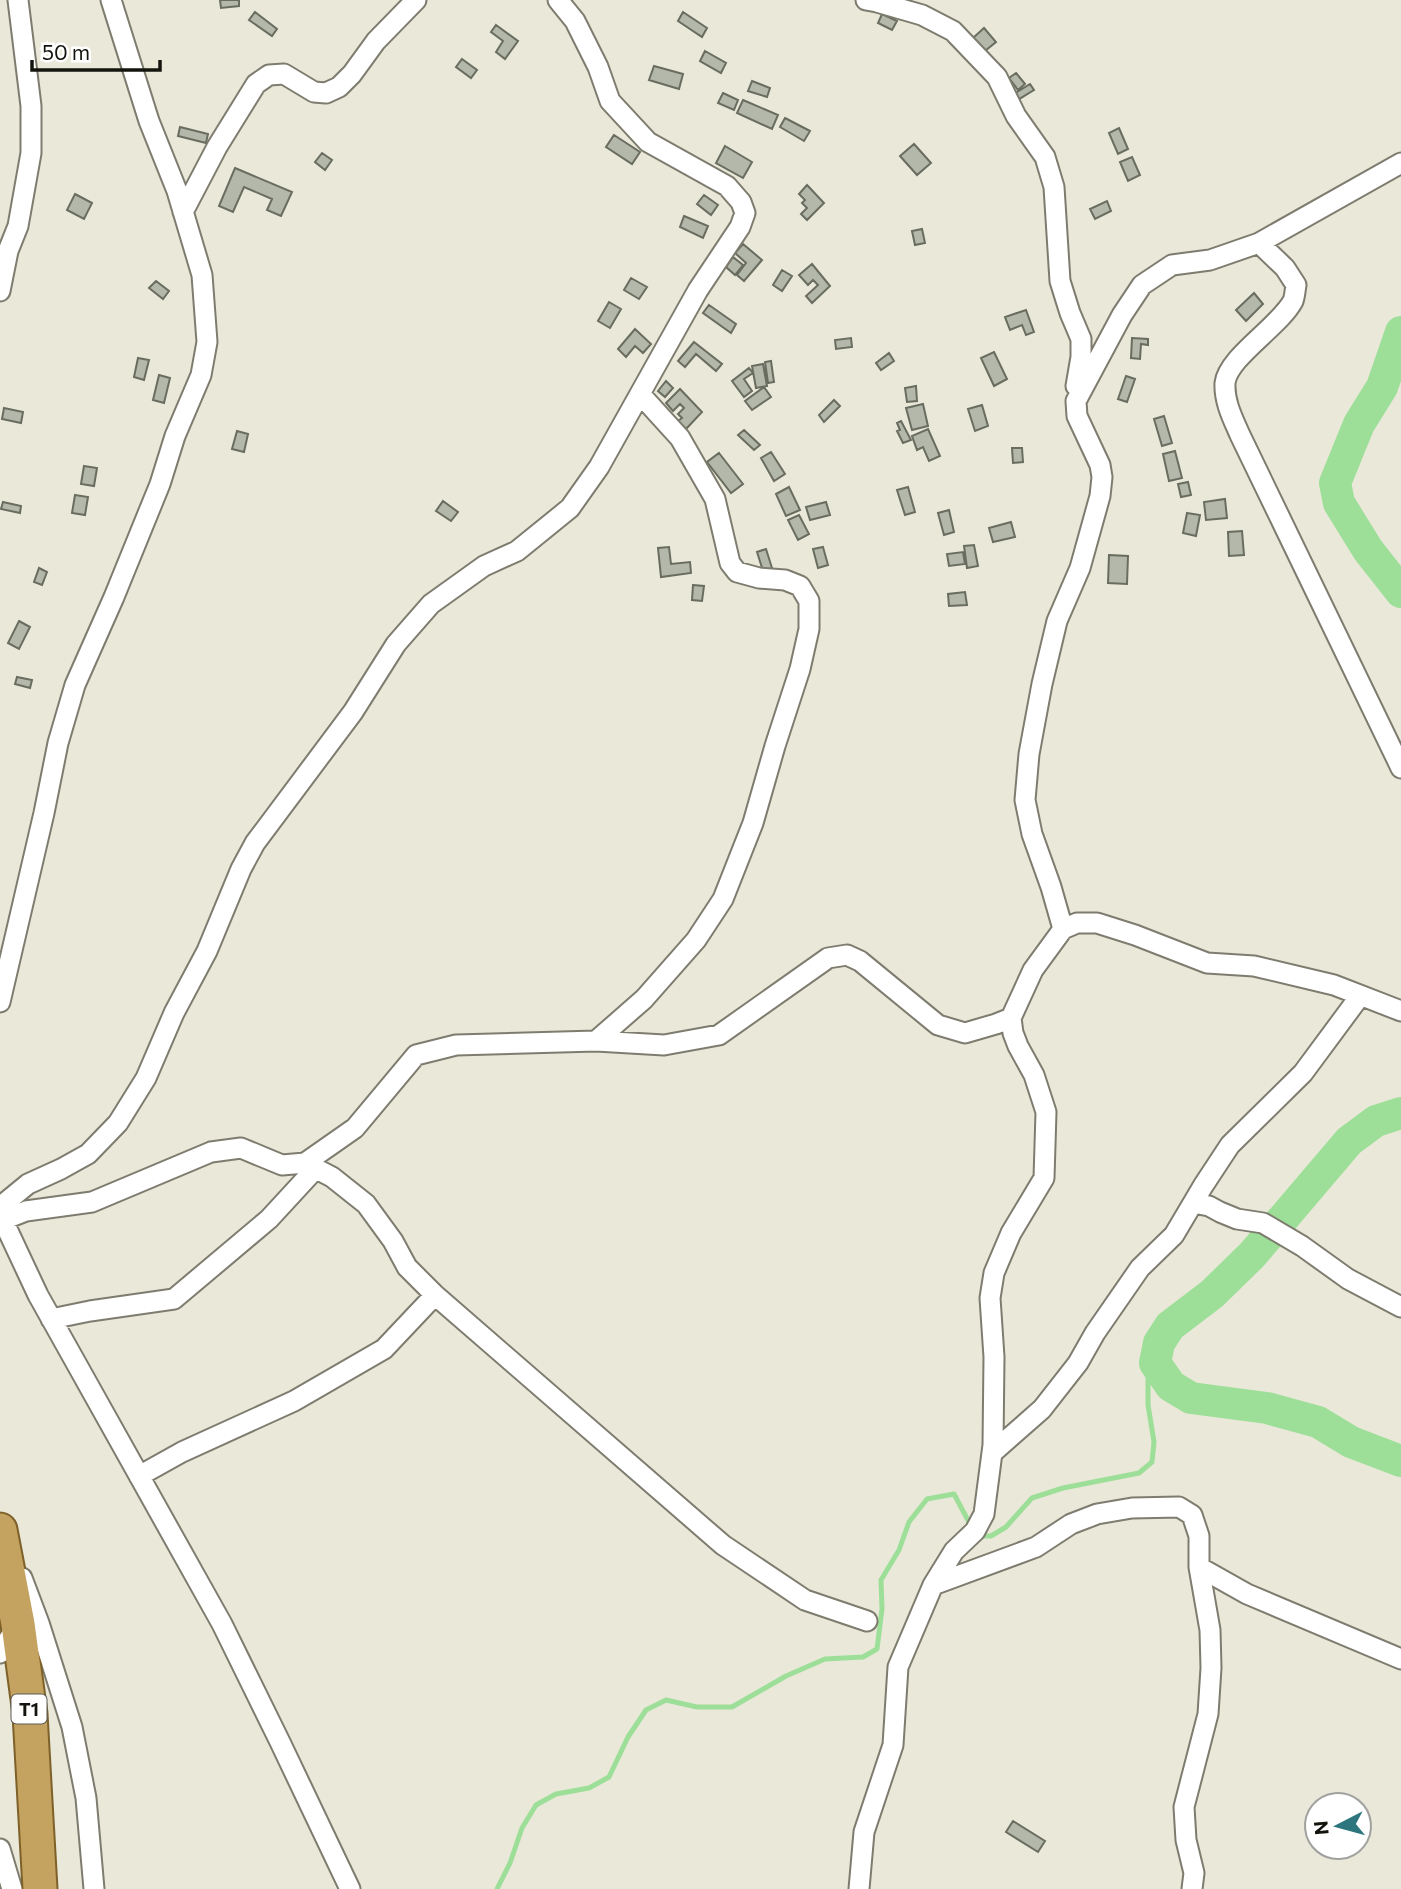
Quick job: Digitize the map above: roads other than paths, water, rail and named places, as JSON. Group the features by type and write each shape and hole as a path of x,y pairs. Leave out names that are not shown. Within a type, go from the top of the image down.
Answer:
{"highway":[{"name":"T1","path":"1,1535 18,1623 30,1714 40,1889"}],"street":[{"path":"0,291 8,251 18,226 31,153 31,106 18,0"},
{"path":"0,1002 58,743 75,685 160,484 175,436 201,375 207,342 202,275 177,191 149,121 111,0"},
{"path":"183,212 217,147 256,84 269,75 284,74 314,92 326,93 339,87 376,41 416,0"},
{"path":"1,1213 28,1184 88,1154 118,1123 146,1078 255,843 353,712 396,644 430,604 484,566 517,551 570,508 600,467 698,290 740,227 745,213 741,202 727,186 648,142 610,101 598,67 575,22 558,0"},
{"path":"866,0 922,15 953,31 997,77 1016,116 1045,157 1054,187 1060,281 1081,339 1082,357 1076,380 1077,416 1100,465 1102,477 1100,496 1080,568 1057,621 1029,754 1025,800 1032,834 1063,929"},
{"path":"1076,401 1116,326 1142,285 1172,265 1210,260 1259,243 1401,163"},
{"path":"1259,243 1285,268 1296,285 1294,299 1277,321 1231,367 1225,383 1228,405 1401,768"},
{"path":"596,1041 644,999 670,970 696,940 723,899 753,823 810,629 808,601 800,586 785,580 759,578 737,572 730,563 715,499 680,438 640,394"},
{"path":"859,1889 864,1832 893,1745 898,1667 933,1585 954,1551 975,1531 984,1514 992,1453 994,1357 990,1298 994,1273 1011,1233 1044,1178 1046,1112 1034,1074 1013,1033 1011,1018 1034,970 1063,929 1077,923 1097,923 1207,963 1254,966 1334,985 1401,1011"},
{"path":"51,1319 174,1299 269,1219 310,1166 355,1128 416,1055 456,1045 596,1041 664,1045 719,1035 828,958 847,955 860,961 938,1025 965,1033 1011,1018"},
{"path":"992,1453 1042,1409 1078,1363 1095,1333 1140,1268 1174,1235 1230,1144 1303,1073 1360,996"},
{"path":"1,1213 92,1202 211,1152 241,1148 282,1165 310,1166 332,1177 366,1204 393,1241 407,1267 435,1295 723,1545 805,1600 867,1621"},
{"path":"1193,1203 1209,1206 1237,1219 1263,1223 1302,1246 1348,1279 1401,1307"},
{"path":"1,1213 38,1295 222,1624 350,1889"},
{"path":"139,1476 182,1452 294,1401 384,1349 435,1295"},
{"path":"933,1585 1036,1547 1072,1524 1097,1514 1132,1508 1179,1507 1192,1515 1199,1536 1199,1567 1210,1630 1211,1668 1208,1714 1184,1807 1186,1840 1194,1873 1192,1889"},
{"path":"1,1535 15,1560 39,1623 72,1727 86,1798 94,1889"},
{"path":"1199,1567 1247,1594 1401,1658"},
{"path":"0,1653 18,1623"},
{"path":"0,1849 12,1889"}],"waterway":[{"path":"1401,332 1382,387 1359,424 1335,483 1339,503 1368,550 1401,592"},
{"path":"1401,1113 1376,1121 1349,1141 1252,1255 1212,1294 1170,1326 1159,1343 1155,1363 1171,1386 1191,1398 1267,1408 1318,1422 1351,1442 1401,1461"},
{"path":"979,1536 991,1536 1006,1527 1032,1498 1063,1488 1139,1473 1152,1462 1154,1442 1148,1405 1148,1378 1155,1363"},
{"path":"497,1889 510,1863 522,1828 536,1805 556,1794 589,1788 609,1777 628,1737 646,1710 666,1700 697,1707 732,1707 786,1676 825,1659 863,1657 877,1649 882,1609 881,1580 899,1550 909,1522 927,1499 954,1494 971,1526"}]}
